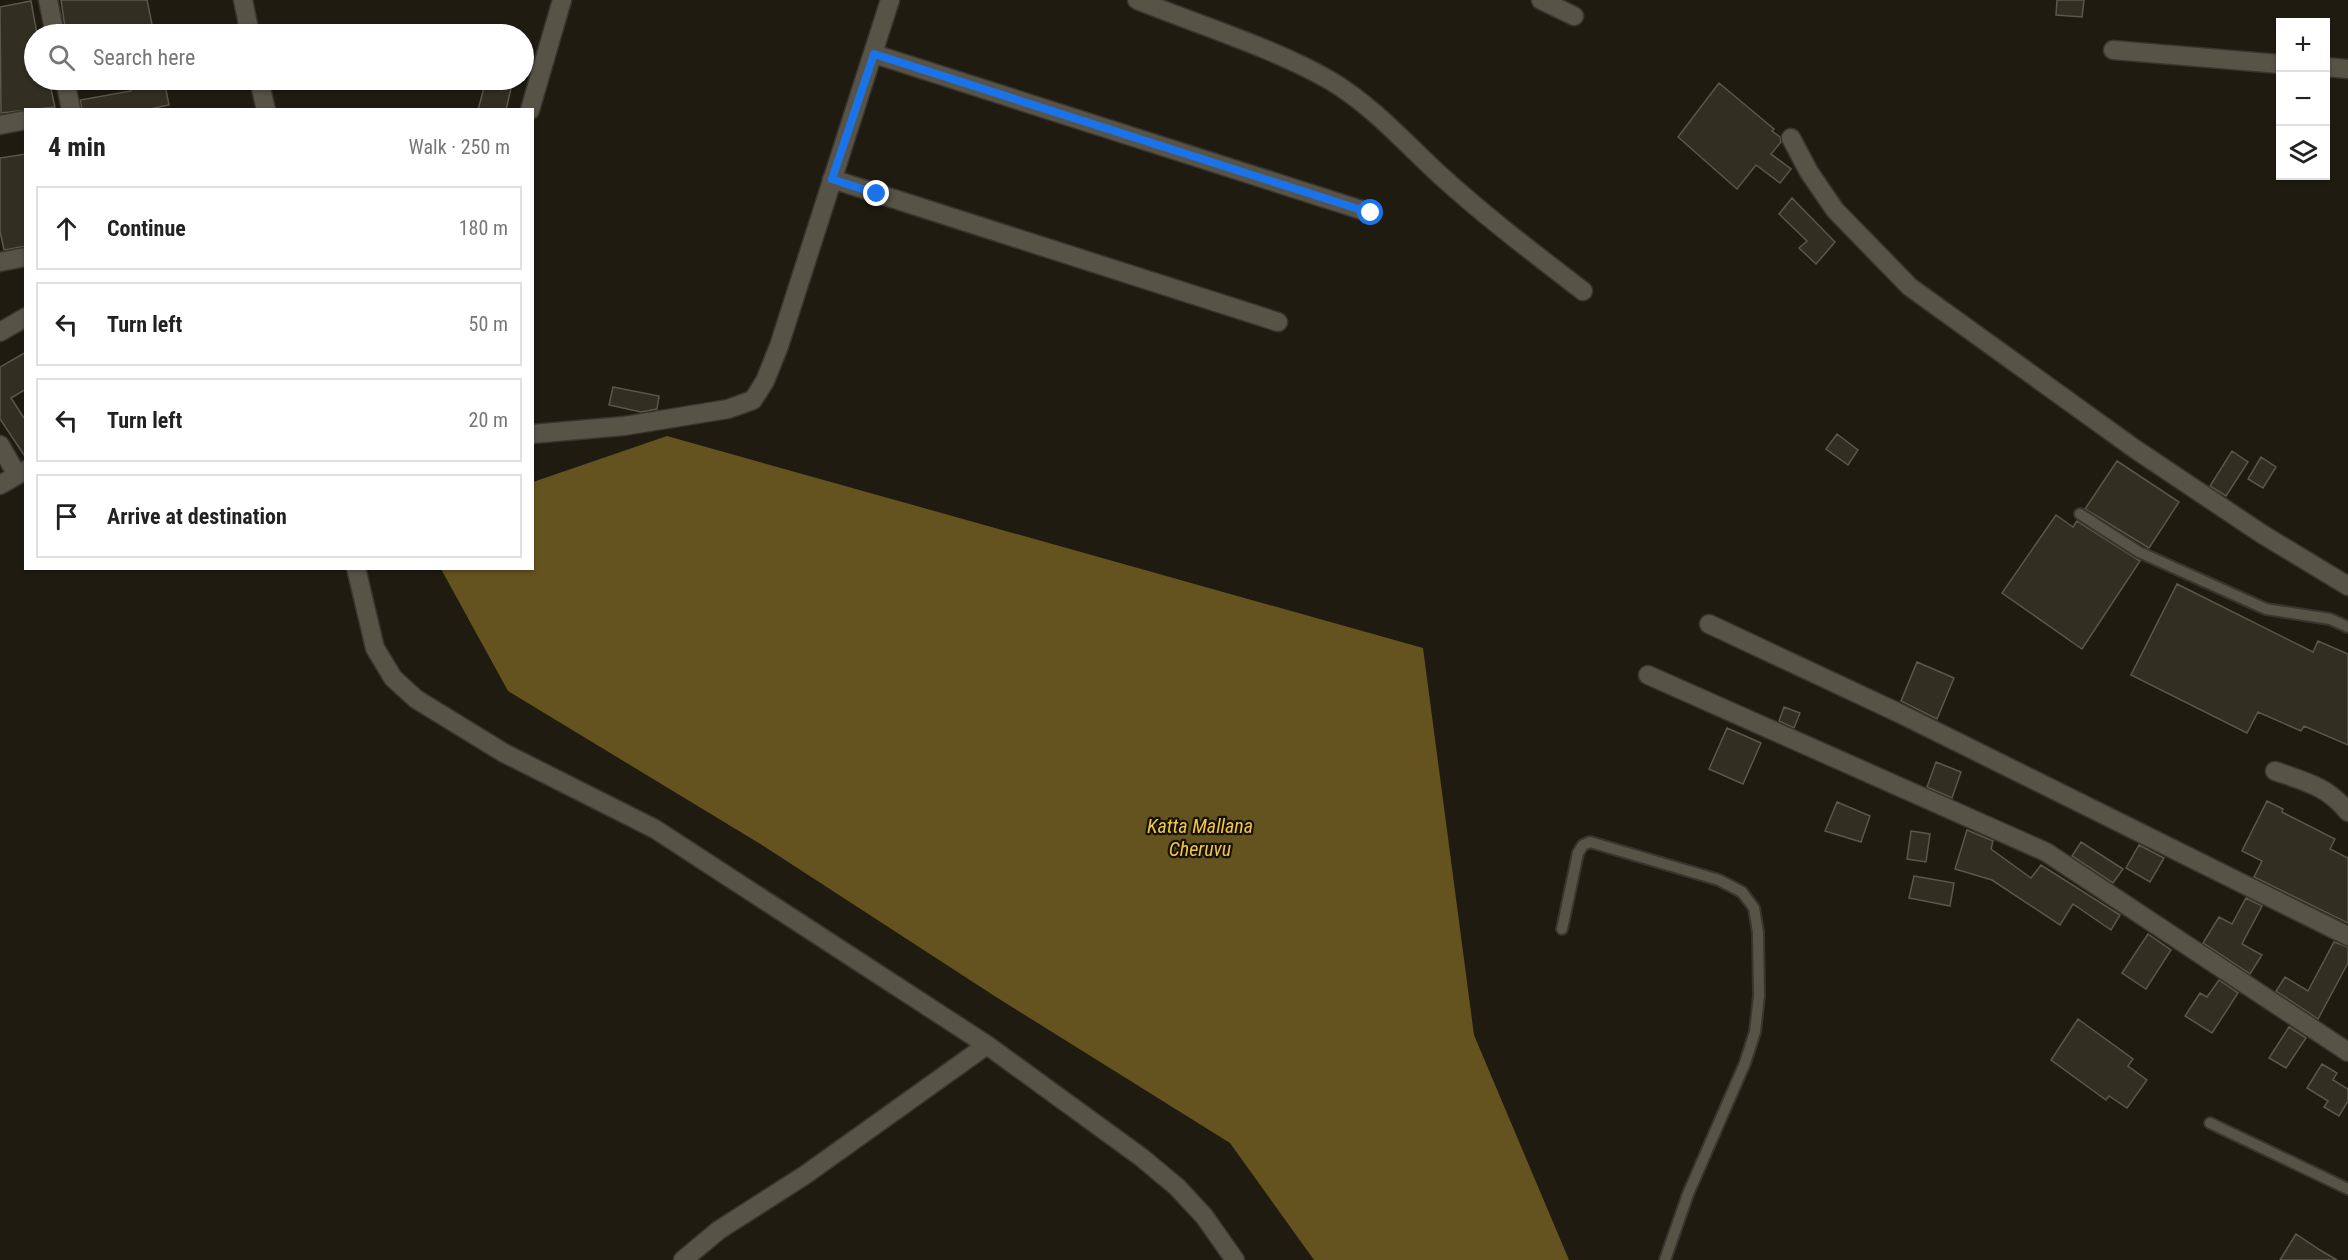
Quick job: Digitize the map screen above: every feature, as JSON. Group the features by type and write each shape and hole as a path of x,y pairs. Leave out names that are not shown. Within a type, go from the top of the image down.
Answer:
{"street":[{"path":"48,0 54,24"},
{"path":"243,0 248,24"},
{"path":"531,108 562,0"},
{"path":"534,434 624,426 728,409 753,399 765,381 779,346 890,0"},
{"path":"1137,0 1275,55 1330,81 1377,112 1484,214 1583,291"},
{"path":"1541,0 1574,16"},
{"path":"2113,50 2276,64"},
{"path":"874,54 1371,213"},
{"path":"2330,67 2348,69"},
{"path":"67,90 71,108"},
{"path":"261,90 266,108"},
{"path":"0,125 24,120"},
{"path":"1791,138 1809,172 1835,210 1910,287 2135,449 2262,534 2348,586"},
{"path":"832,179 1278,322"},
{"path":"0,262 24,257"},
{"path":"0,332 24,318"},
{"path":"0,445 21,472 0,485"},
{"path":"356,570 375,648 393,678 416,699 504,753 655,829 987,1045 1142,1157 1177,1187 1204,1216 1235,1260"},
{"path":"1709,624 1901,714 2348,936"},
{"path":"1647,675 2046,852 2348,1052"},
{"path":"2275,771 2322,788 2336,796 2348,812"},
{"path":"682,1260 719,1230 804,1175 987,1045"}],"lane":[{"path":"2080,514 2139,552 2266,609 2330,619 2348,627"},
{"path":"1562,929 1578,853 1583,845 1590,842 1719,879 1742,892 1754,908 1758,932 1760,996 1755,1032 1745,1063 1688,1194 1665,1260"},
{"path":"2210,1123 2348,1189"}],"water":[{"name":"Katta Mallana Cheruvu","path":"667,436 1423,648 1474,1035 1569,1260 1314,1260 1230,1143 996,997 762,845 508,691 442,570 534,570 534,482"}],"building":[{"path":"61,0 147,0 152,24 65,24"},
{"path":"2057,0 2084,0 2082,17 2056,15"},
{"path":"31,1 35,24 24,24 24,90 51,90 55,107 24,108 24,110 1,113 0,7"},
{"path":"1719,83 1774,129 1772,131 1780,137 1781,142 1771,154 1791,169 1780,183 1756,165 1737,189 1678,137"},
{"path":"166,90 169,105 155,108 82,108 80,100 131,91"},
{"path":"483,90 511,90 506,108 479,108"},
{"path":"24,154 24,246 4,250 0,231 0,158"},
{"path":"1792,198 1835,242 1816,264 1799,248 1807,241 1779,214"},
{"path":"24,353 24,390 11,398 24,418 24,455 0,419 0,367"},
{"path":"613,387 659,396 657,409 641,412 609,405"},
{"path":"1837,434 1858,450 1848,465 1826,449"},
{"path":"2232,451 2248,462 2226,496 2210,486"},
{"path":"2261,457 2276,467 2263,488 2248,479"},
{"path":"2117,461 2179,502 2149,548 2085,509"},
{"path":"2056,515 2073,527 2077,521 2140,561 2082,649 2002,593"},
{"path":"2177,584 2313,652 2318,641 2348,654 2348,745 2304,726 2301,731 2258,712 2247,733 2131,675"},
{"path":"1917,662 1954,678 1937,719 1901,701"},
{"path":"1784,707 1800,713 1794,728 1779,721"},
{"path":"1727,728 1761,743 1743,784 1709,769"},
{"path":"1936,762 1961,772 1952,798 1927,787"},
{"path":"2267,801 2283,809 2282,812 2335,839 2330,849 2348,858 2348,923 2254,877 2262,861 2242,851"},
{"path":"1837,802 1870,816 1861,842 1825,831"},
{"path":"1967,830 1993,841 1991,849 2031,878 2041,865 2120,915 2111,930 2073,904 2060,925 1992,880 1955,869"},
{"path":"1911,831 1930,834 1926,862 1907,859"},
{"path":"2081,842 2123,869 2113,883 2072,856"},
{"path":"2139,845 2164,858 2150,882 2126,868"},
{"path":"1914,876 1954,883 1950,906 1909,898"},
{"path":"2246,898 2262,906 2242,944 2262,955 2250,974 2203,943 2219,917 2232,924"},
{"path":"2148,934 2171,950 2146,989 2122,973"},
{"path":"2334,942 2348,947 2348,963 2318,1019 2276,991 2285,977 2308,991"},
{"path":"2219,980 2238,993 2212,1033 2185,1016 2200,993 2207,997"},
{"path":"2078,1019 2133,1059 2128,1066 2147,1080 2127,1108 2109,1096 2106,1100 2051,1060"},
{"path":"2289,1027 2306,1038 2286,1068 2269,1058"},
{"path":"2322,1064 2337,1073 2333,1080 2348,1089 2348,1101 2339,1116 2324,1107 2328,1101 2307,1088"},
{"path":"2296,1234 2320,1250 2337,1260 2280,1260"}],"route":[{"path":"877,194 832,179 874,54 1371,213"}]}
